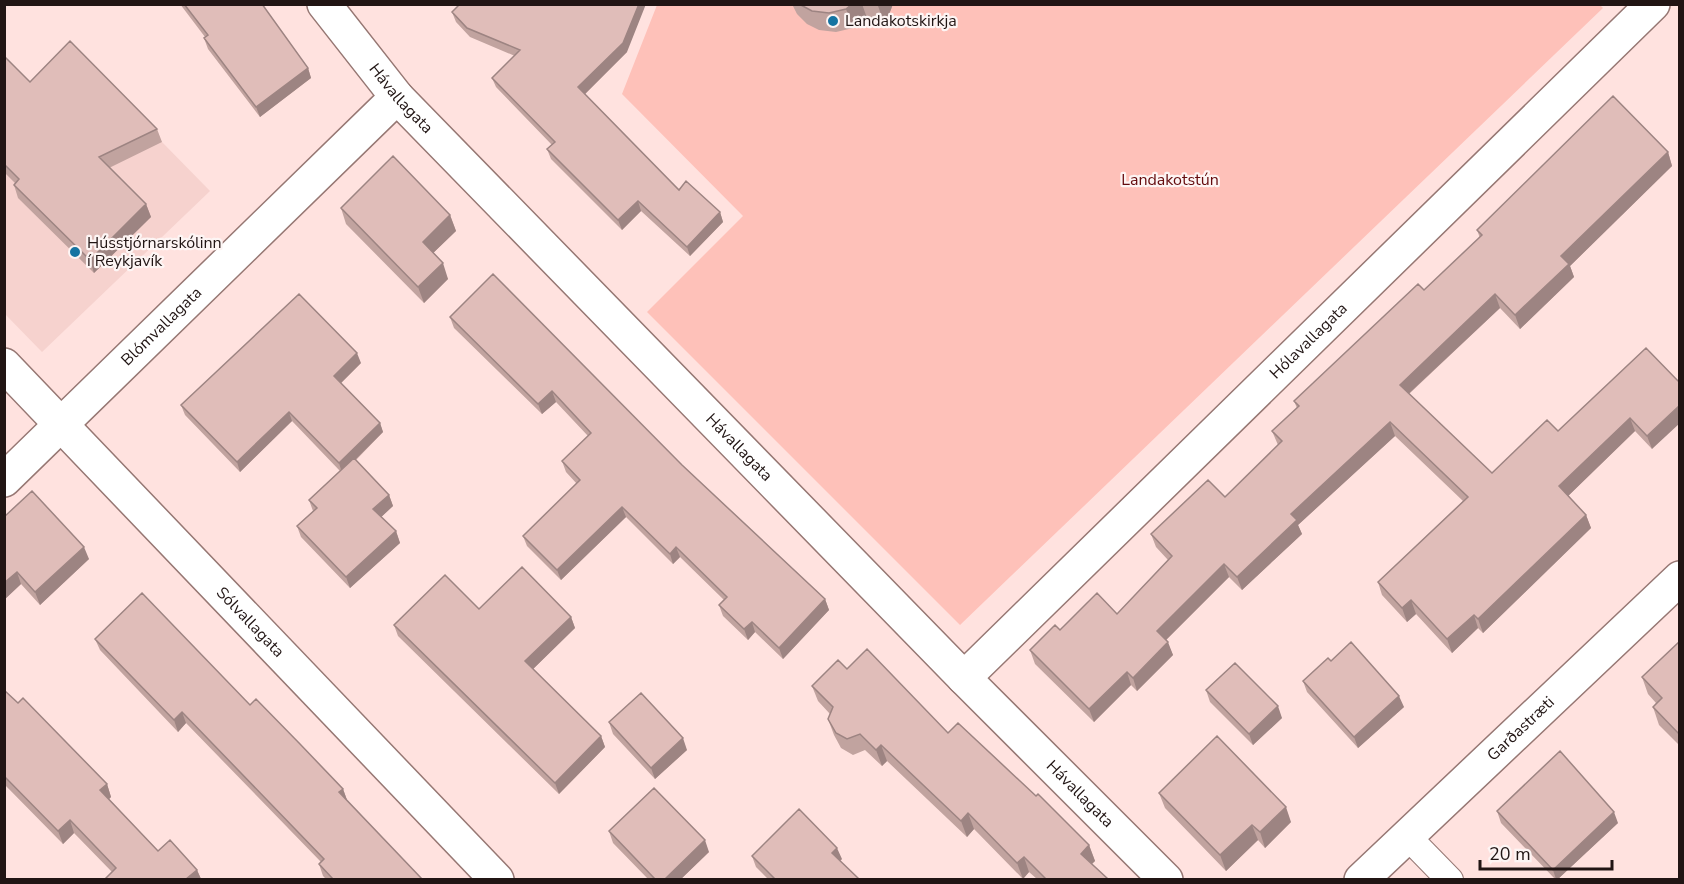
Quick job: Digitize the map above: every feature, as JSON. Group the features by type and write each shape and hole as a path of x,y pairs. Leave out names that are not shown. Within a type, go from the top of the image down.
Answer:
{"street":[{"name":"Hávallagata","path":"324,4 397,97 964,678 1166,879"},
{"name":"Hólavallagata","path":"964,678 1653,4"},
{"name":"Blómvallagata","path":"4,480 397,97"},
{"name":"Sólvallagata","path":"4,364 62,422 496,879"},
{"name":"Garðastræti","path":"1361,879 1680,578"}],"lane":[{"path":"1407,836 1450,879"}],"shaded area":[{"name":"Hússtjórnarskólinn í Reykjavík","path":"53,126 159,139 210,191 42,352 5,314 5,173"}],"green space":[{"name":"Landakotstún","path":"1599,4 1603,8 960,625 647,312 743,216 622,94 657,5"}],"building":[{"path":"184,4 262,4 308,68 256,107 204,38 208,35"},
{"path":"460,4 639,4 623,43 578,87 679,190 686,181 720,212 687,247 638,201 618,220 547,149 555,142 492,78 520,50 467,28 452,12"},
{"path":"799,4 852,4 846,9 829,13 812,11"},
{"path":"70,41 157,129 99,157 146,204 90,260 14,185 19,179 4,164 4,56 30,82"},
{"path":"1613,96 1668,152 1561,256 1569,264 1515,315 1495,294 1400,385 1492,473 1547,420 1558,431 1646,348 1680,383 1680,405 1647,436 1630,418 1559,486 1586,515 1478,619 1474,615 1447,639 1411,600 1402,608 1378,582 1468,497 1390,422 1291,514 1297,520 1237,577 1224,564 1157,631 1168,642 1133,678 1127,672 1089,709 1030,650 1055,625 1060,630 1097,593 1117,614 1172,556 1151,534 1208,480 1225,497 1282,441 1272,431 1299,406 1294,401 1418,284 1424,290 1482,235 1477,230"},
{"path":"393,156 450,215 423,242 443,263 418,287 341,208"},
{"path":"493,274 682,465 825,599 779,648 752,622 744,629 719,605 727,597 676,547 670,554 622,507 557,570 523,536 580,480 562,461 591,433 552,391 538,404 450,317"},
{"path":"299,294 357,353 334,376 380,423 339,463 289,412 237,462 181,405"},
{"path":"354,458 389,495 373,509 396,531 346,577 297,526 317,508 309,500"},
{"path":"32,491 84,547 35,592 17,572 4,583 4,517"},
{"path":"522,567 571,617 525,661 601,736 555,783 394,625 445,575 479,609"},
{"path":"142,593 250,705 256,699 343,789 339,792 422,879 333,879 319,864 324,859 182,712 174,720 95,639"},
{"path":"1680,641 1680,735 1653,707 1662,698 1642,677"},
{"path":"1351,642 1399,696 1354,737 1303,681 1328,658 1331,661"},
{"path":"867,649 948,733 958,723 1036,796 1038,794 1089,845 1081,854 1108,879 1046,879 1024,857 1017,863 968,813 961,821 881,745 876,750 860,734 847,739 836,733 828,719 833,707 812,686 838,660 847,669"},
{"path":"1235,663 1278,706 1249,734 1206,690"},
{"path":"4,690 18,703 23,698 107,784 100,790 158,851 170,840 197,870 186,879 105,879 116,868 70,820 58,831 4,776"},
{"path":"641,693 683,738 651,768 609,722"},
{"path":"1217,736 1286,807 1260,832 1252,825 1220,855 1159,793"},
{"path":"1560,751 1614,812 1553,870 1497,811"},
{"path":"654,788 705,840 665,879 655,879 609,831"},
{"path":"799,809 837,848 832,853 859,879 775,879 752,856"}],"place":[{"name":"Landakotskirkja","path":"833,21"},
{"name":"Hússtjórnarskólinn í Reykjavík","path":"75,252"}]}
